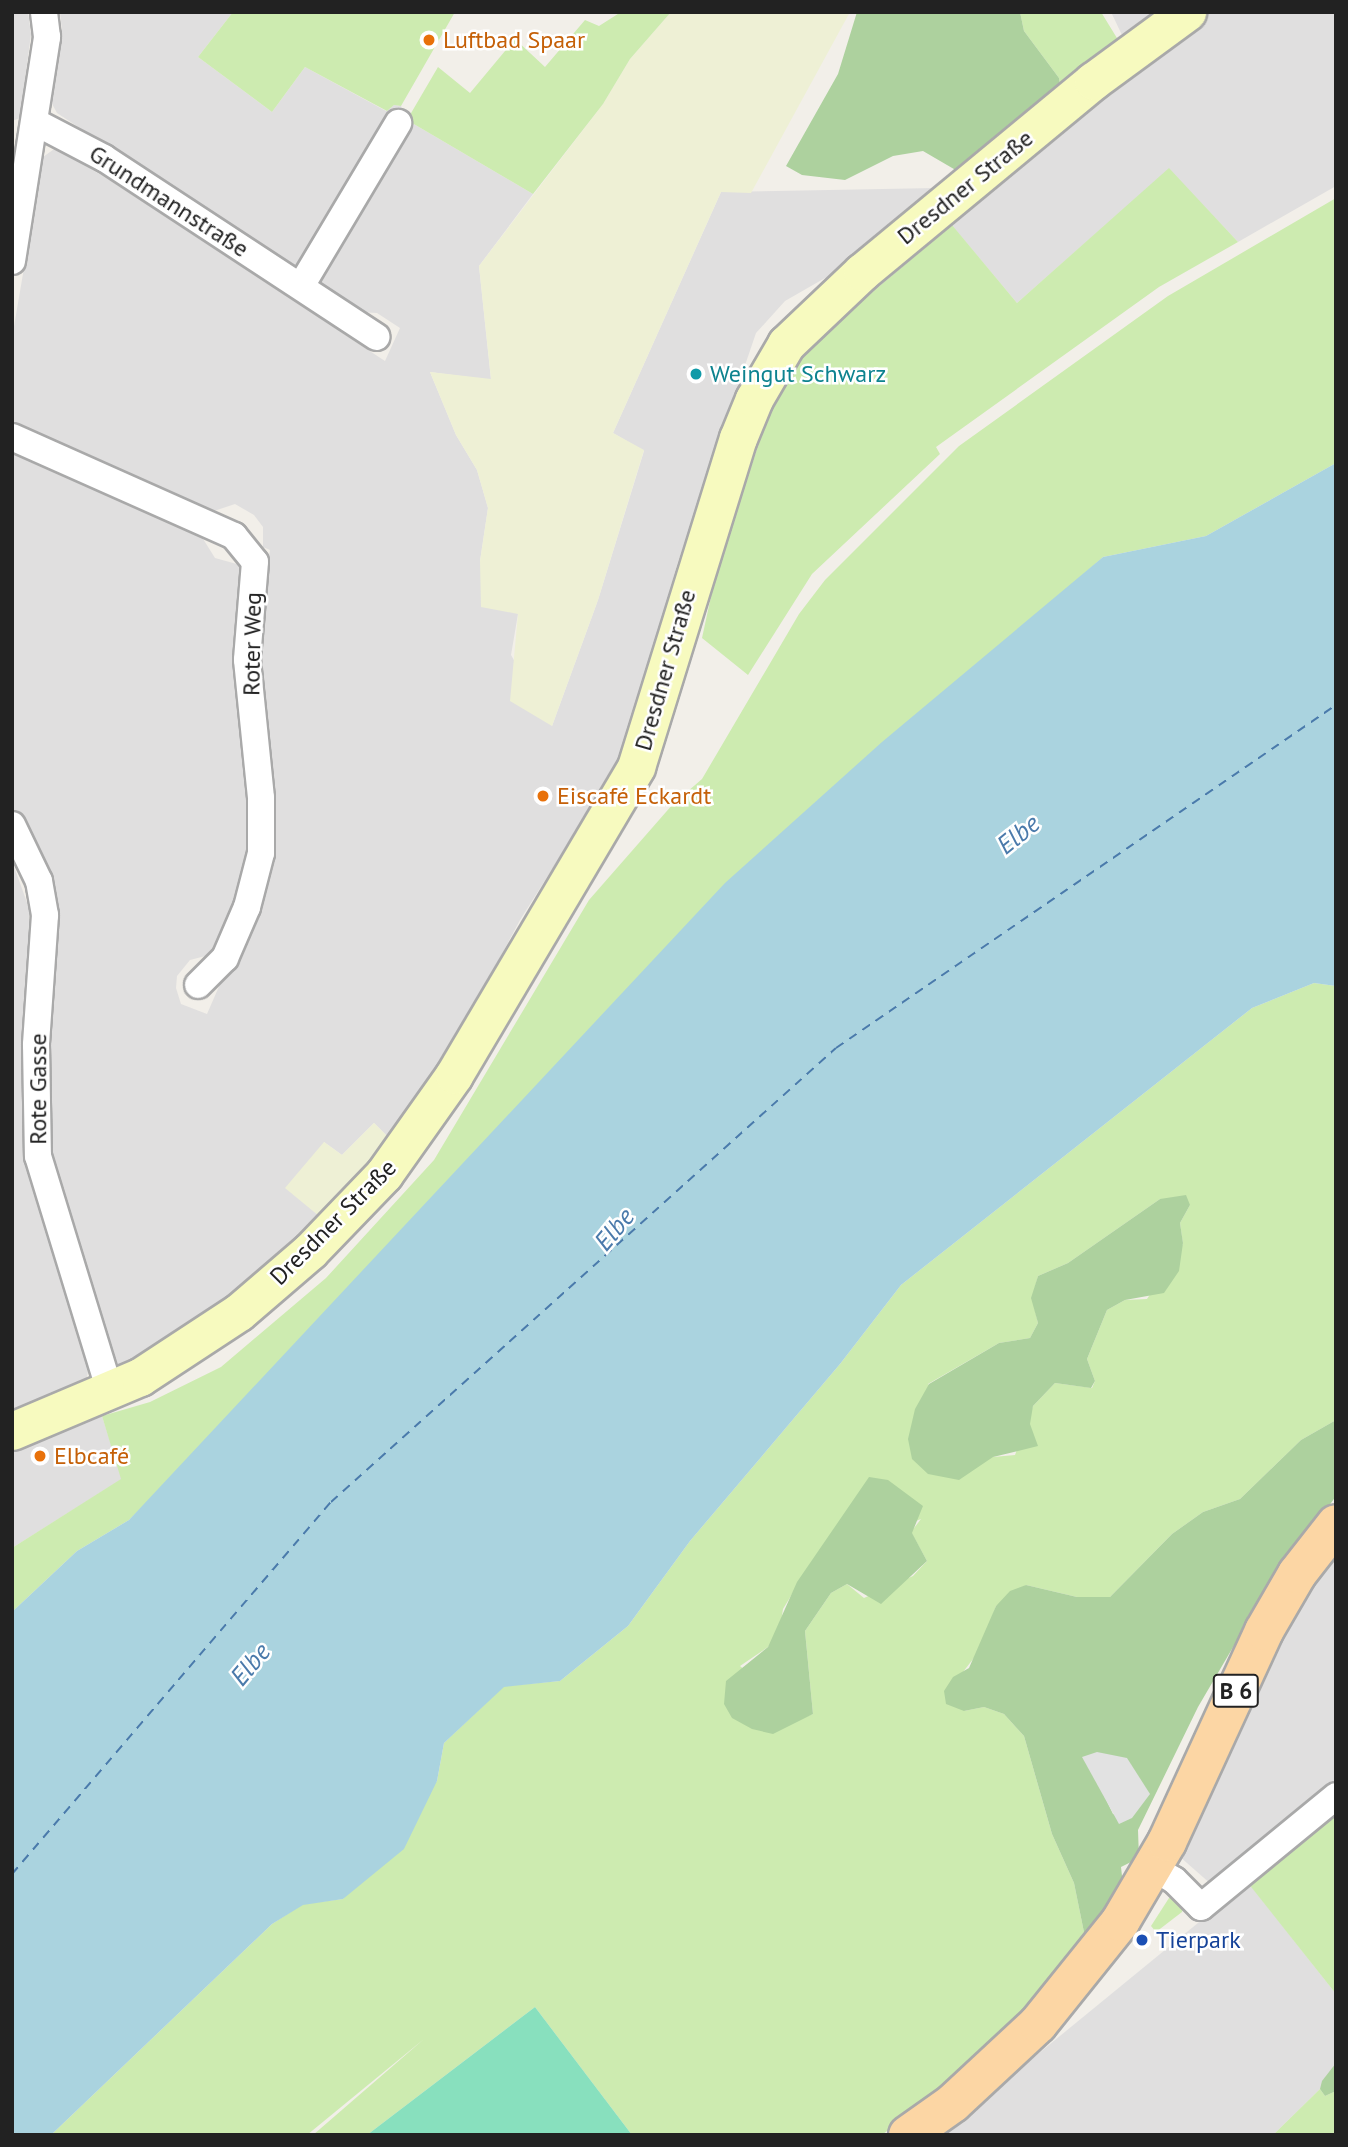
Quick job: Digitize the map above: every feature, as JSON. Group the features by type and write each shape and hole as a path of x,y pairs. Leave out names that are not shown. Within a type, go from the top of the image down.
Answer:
{"main road":[{"name":"Dresdner Straße","path":"12,1431 110,1391 166,1362 277,1281 349,1213 422,1126 636,767 666,678 696,562 738,438 754,399 786,344 862,272 1093,81 1187,12"},
{"name":"B 6","path":"908,2135 953,2103 1038,2024 1089,1964 1152,1867 1188,1801 1264,1631 1297,1574 1336,1524"}],"street":[{"path":"12,261 26,132 47,37 44,12"},
{"path":"301,286 398,123"},
{"name":"Grundmannstraße","path":"26,132 104,158 377,337"},
{"name":"Roter Weg","path":"12,437 234,536 255,562 247,660 261,797 261,853 247,907 225,958 198,985"},
{"name":"Rote Gasse","path":"12,825 39,881 45,915 36,1045 38,1156 110,1391"},
{"path":"1152,1867 1174,1880 1200,1907 1336,1796"}],"shaded area":[{"path":"12,12 28,12 31,34 20,118 12,121"},
{"path":"60,12 233,12 198,57 272,112 305,67 386,111 394,105 401,106 407,120 533,194 479,266 491,380 430,372 456,435 477,470 488,508 480,561 518,614 511,655 552,726 598,600 644,451 613,433 721,192 936,188 839,270 785,301 756,333 677,565 622,758 520,920 468,1018 391,1140 374,1123 342,1155 324,1142 319,1216 191,1328 119,1367 108,1361 46,1166 34,851 12,808 12,450 200,534 215,558 244,566 254,798 248,875 213,954 190,960 177,976 176,988 181,1004 207,1014 254,906 255,684 260,572 268,564 270,550 263,547 263,527 254,515 235,504 208,513 12,425 12,338 43,157 57,147 339,326 339,331 385,361 400,328 377,313 359,312 57,113 51,102 62,31"},
{"path":"1111,12 1336,12 1336,186 1238,242 1169,169 1017,303 939,210 1130,52"},
{"path":"12,861 29,908 28,1125 91,1358 86,1381 12,1418"},
{"path":"102,1416 122,1479 12,1548 12,1452"},
{"path":"1336,1551 1336,1784 1212,1885 1179,1856 1279,1635"},
{"path":"1097,1752 1127,1758 1150,1794 1132,1818 1119,1824 1082,1757"},
{"path":"1248,1882 1336,1994 1336,2063 1320,2089 1273,2135 939,2135"}],"green space":[{"path":"233,12 455,12 401,106 394,105 387,111 305,67 272,112 198,57"},
{"path":"621,12 671,12 630,59 603,104 533,194 407,120 438,67 470,93 515,39 545,67 585,20 599,26"},
{"path":"671,12 850,12 751,193 721,192 613,433 644,450 598,600 552,726 510,701 518,614 481,607 480,561 488,508 477,470 456,435 430,372 491,379 479,266 603,104 630,59"},
{"path":"857,12 1020,12 1024,31 1059,78 1061,92 959,172 923,151 893,156 845,180 802,175 786,166 838,74"},
{"path":"1020,12 1101,12 1120,43 1061,92 1059,78 1024,31"},
{"path":"1169,168 1238,242 1159,287 936,447 940,454 812,574 748,675 702,638 715,578 768,415 801,360 832,326 952,225 1017,303"},
{"path":"1336,198 1336,463 1206,536 1103,557 1009,640 129,1520 77,1551 12,1612 12,1548 121,1479 102,1416 150,1402 221,1367 326,1278 434,1160 589,900 673,804 702,779 799,614 825,580 959,446 1168,296"},
{"path":"1314,983 1336,986 1336,1420 1301,1440 1240,1499 1203,1512 1172,1534 1110,1597 1077,1597 1026,1585 996,1606 980,1650 963,1672 964,1711 984,1707 1004,1714 1024,1736 1052,1834 1074,1883 1086,1942 1000,2041 882,2135 632,2135 535,2007 367,2135 313,2135 424,2039 307,2135 51,2135 272,1924 303,1904 343,1899 437,1781 444,1743 504,1686 560,1681 628,1626 690,1541 840,1364 901,1285 1252,1008","holes":["1160,1199 1190,1205 1180,1223 1183,1244 1147,1299 1125,1300 1107,1310 1087,1359 1095,1381 1092,1388 1055,1383 1033,1406 1015,1455 993,1457 928,1384 999,1343 1030,1338 1038,1323 1032,1298 1038,1276 1068,1263","921,1519 911,1532 927,1561 913,1576 864,1598 847,1584 831,1593 805,1631 813,1714 803,1718 740,1666 768,1647 780,1629 783,1609 812,1561"]},
{"path":"374,1123 391,1140 319,1216 285,1188 324,1142 342,1155"},
{"path":"1186,1195 1190,1205 1180,1223 1183,1243 1179,1271 1164,1293 1125,1300 1107,1310 1087,1359 1095,1381 1091,1388 1055,1383 1033,1406 1030,1424 1038,1446 993,1457 959,1480 928,1474 912,1459 908,1439 915,1409 929,1384 999,1343 1030,1338 1038,1323 1031,1298 1038,1276 1068,1263 1160,1199"},
{"path":"1336,1420 1336,1496 1253,1613 1198,1707 1138,1830 1139,1858 1121,1867 1123,1885 1086,1942 1074,1883 1052,1834 1024,1736 1004,1714 984,1707 964,1711 946,1704 944,1691 953,1677 969,1668 996,1606 1010,1591 1026,1585 1077,1597 1110,1597 1172,1534 1203,1512 1240,1499 1301,1440","holes":["1089,1764 1132,1818 1113,1814"]},
{"path":"869,1477 888,1480 923,1506 912,1533 927,1561 881,1604 847,1584 831,1593 805,1631 813,1714 773,1734 752,1729 732,1718 724,1704 726,1681 768,1647 797,1582"},
{"path":"1336,1809 1336,1994 1248,1883"},
{"path":"1177,1895 1185,1903 1182,1912 1156,1932 1151,1926 1169,1898"},
{"path":"535,2007 632,2135 367,2135"},
{"path":"1336,2063 1336,2091 1325,2096 1320,2089 1322,2081"},
{"path":"1320,2089 1325,2096 1336,2091 1336,2135 1273,2135"}],"water":[{"name":"Elbe","path":"1336,463 1336,986 1314,983 1252,1008 901,1285 840,1364 690,1541 628,1626 560,1681 504,1687 444,1743 437,1781 404,1849 343,1899 303,1905 272,1924 51,2135 12,2135 12,1612 77,1551 129,1520 725,883 882,742 1103,557 1206,536"}],"ferry route":[{"path":"12,1874 331,1502 836,1048 1336,705"}],"place":[{"name":"Luftbad Spaar","path":"429,40"},
{"name":"Weingut Schwarz","path":"696,374"},
{"name":"Eiscafé Eckardt","path":"543,796"},
{"name":"Elbcafé","path":"40,1456"},
{"name":"Tierpark","path":"1142,1940"}]}
